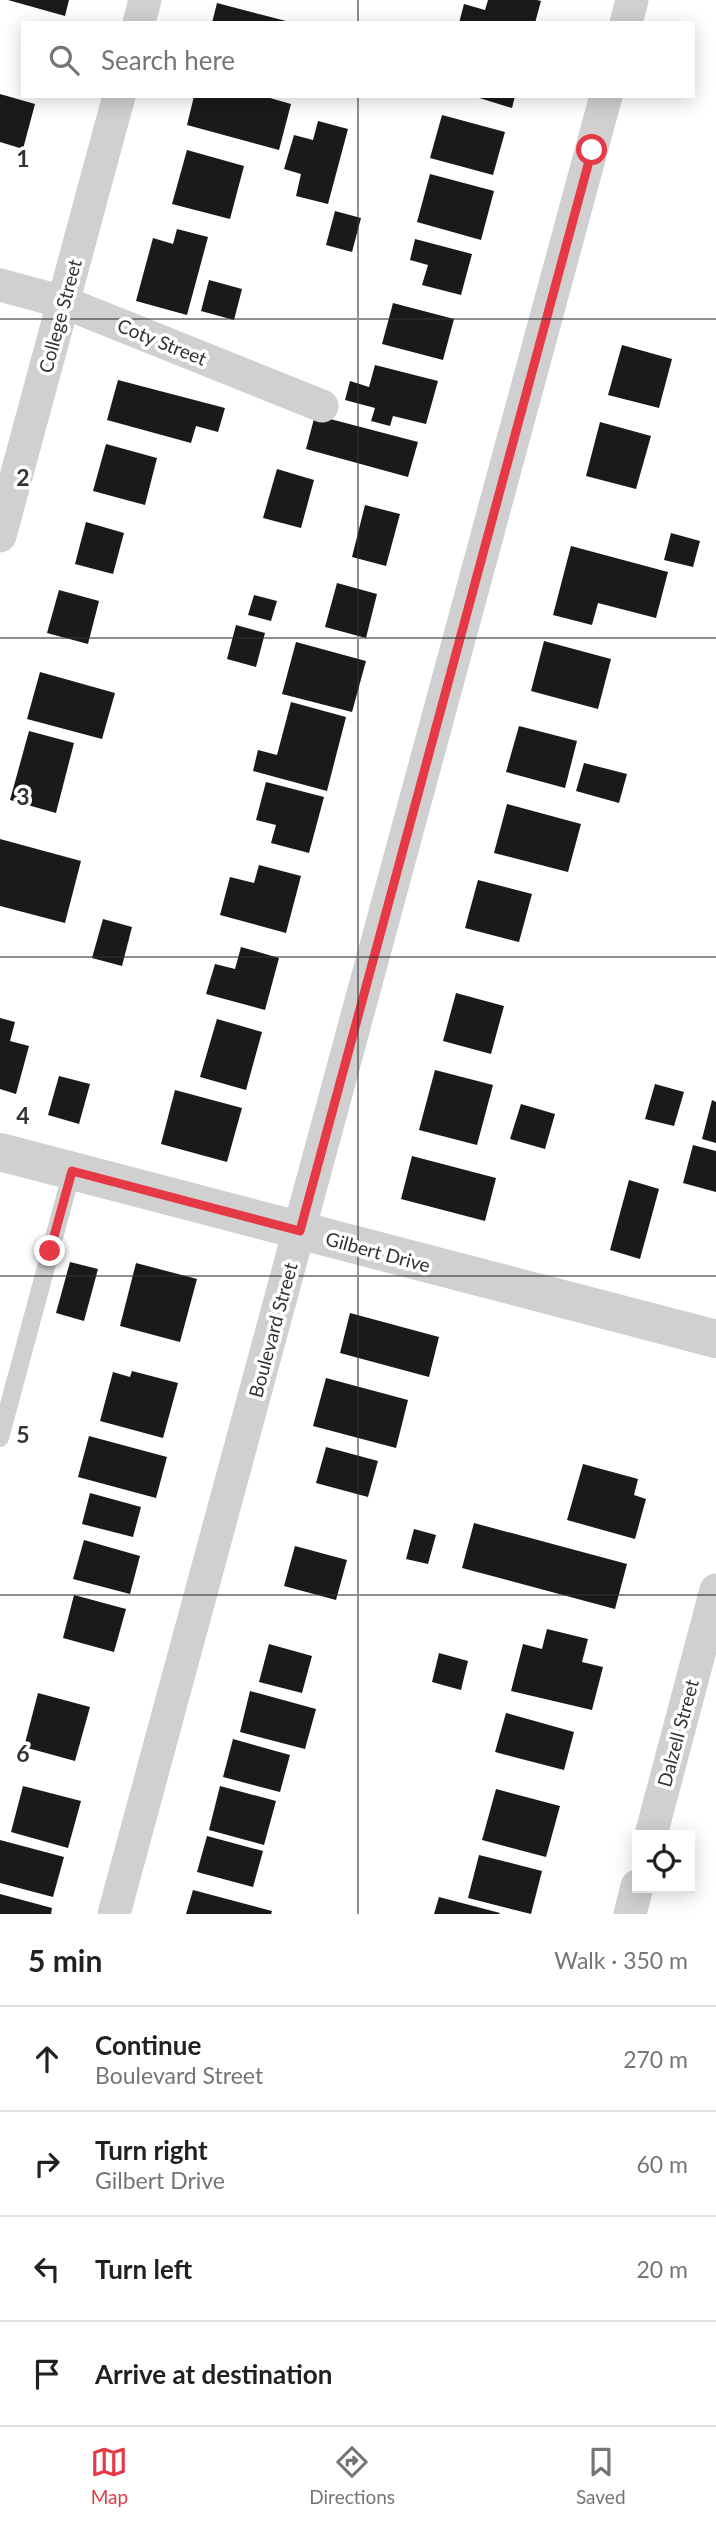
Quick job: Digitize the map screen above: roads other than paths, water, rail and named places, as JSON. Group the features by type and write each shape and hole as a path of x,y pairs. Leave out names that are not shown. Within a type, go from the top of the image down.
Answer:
{"street":[{"path":"140,21 145,0"},
{"path":"627,21 632,0"},
{"name":"College Street","path":"0,537 118,98"},
{"name":"Boulevard Street","path":"114,1914 605,98"},
{"name":"Coty Street","path":"0,285 64,302 323,406"},
{"name":"Gilbert Drive","path":"0,1152 716,1339"},
{"name":"Dalzell Street","path":"652,1830 716,1590"},
{"path":"630,1914 635,1893"}],"lane":[{"path":"0,1438 72,1171"}]}
